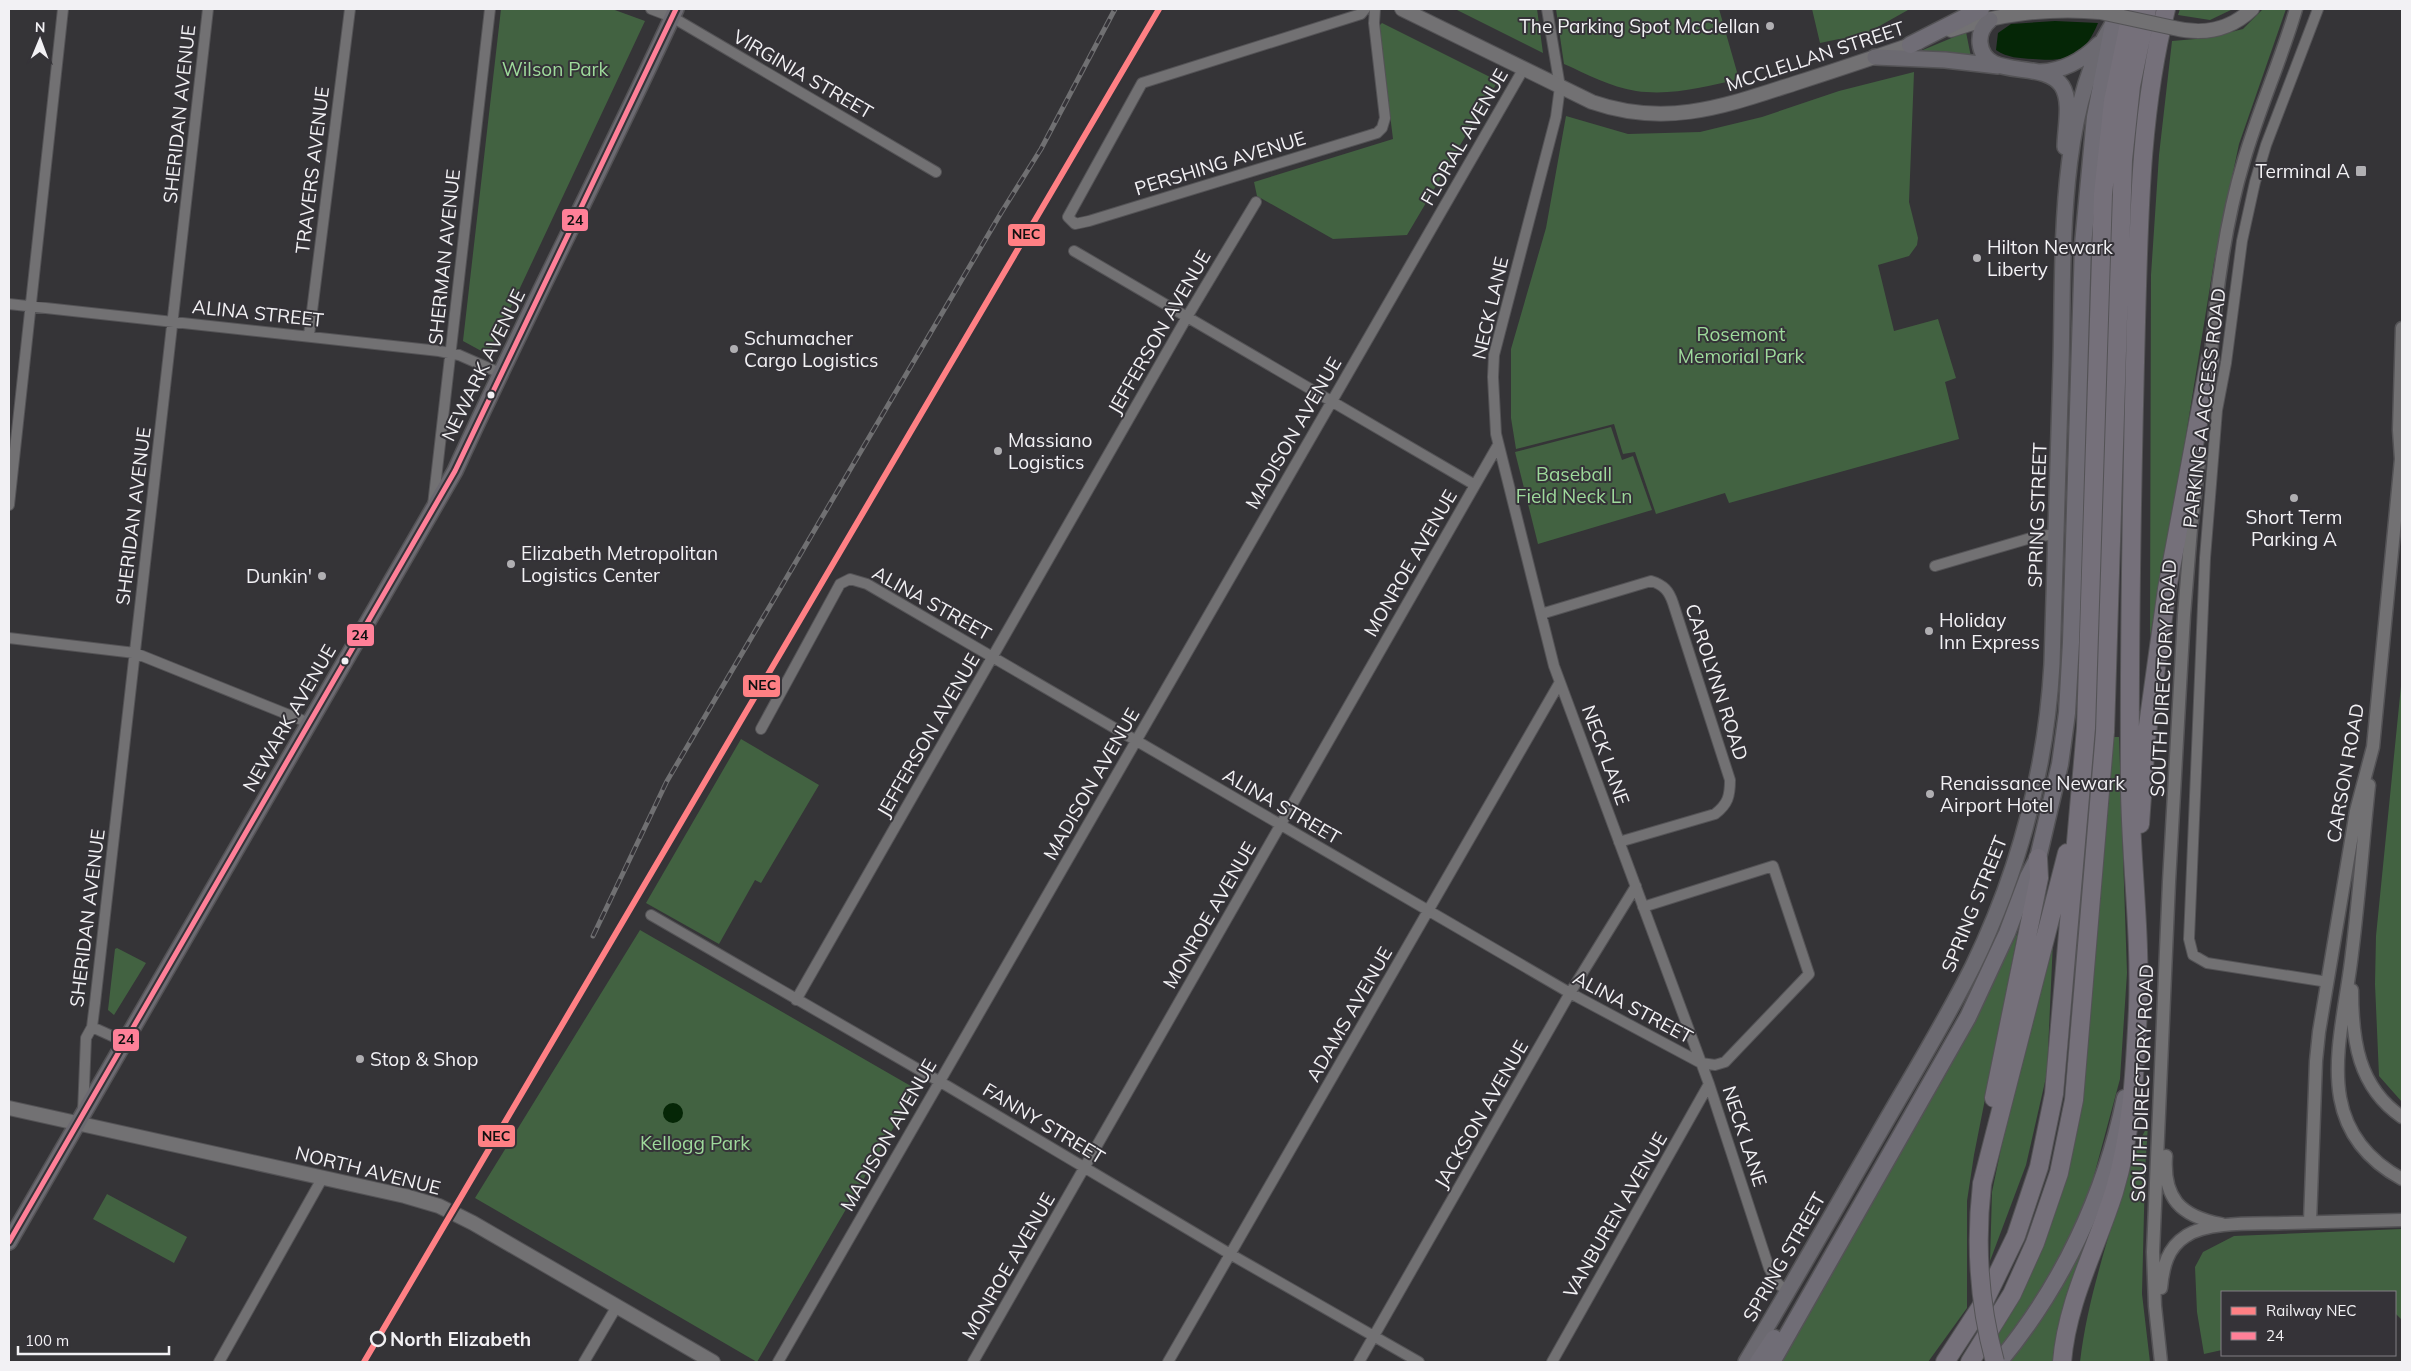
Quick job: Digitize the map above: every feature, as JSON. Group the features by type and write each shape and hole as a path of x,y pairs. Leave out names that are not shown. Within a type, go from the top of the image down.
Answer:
{"highway":[{"path":"1945,1362 1984,1302 2008,1253 2028,1201 2044,1148 2059,1059 2084,765 2089,664 2103,194 2113,101 2132,9"},
{"path":"1970,1362 2012,1294 2036,1243 2056,1182 2074,1100 2096,852 2107,695 2123,160 2131,86 2147,9"},
{"path":"2062,1362 2075,1295 2111,1200 2126,1142 2132,1105 2138,1013 2135,864 2130,791 2130,587 2140,179 2147,105 2166,9"},
{"path":"1910,45 1986,14"},
{"path":"1772,1362 1968,1017 2000,950 2028,877 2038,858 2060,764 2067,713 2071,642 2082,246 2095,117 2110,15"},
{"path":"2135,864 2144,799 2145,756 2152,688 2166,589 2218,361"},
{"path":"1982,1184 2061,879 2084,765"},
{"path":"1995,1362 1984,1316 1979,1271 1978,1234 1982,1184 2000,1067 2039,878 2038,858"},
{"path":"1999,1362 2029,1324 2054,1284 2076,1243 2098,1193 2124,1104 2131,1069 2138,1013"},
{"path":"1758,1362 1776,1334 1799,1314"}],"main road":[{"name":"MCCLELLAN STREET","path":"1402,9 1592,102 1620,111 1660,115 1687,114 1734,103 1910,45"},
{"path":"2008,67 1990,62 1982,53 1980,44 1981,31 1986,14 2058,10 2110,15 2192,32 2215,30 2236,21 2252,9"},
{"name":"NEWARK AVENUE","path":"9,1242 123,1041 455,470 500,373 580,213 674,13"},
{"name":"SPRING STREET","path":"1746,1362 1956,998 1989,930 2009,880 2035,791 2047,723 2052,664 2066,184 2084,92 2110,15"},
{"path":"2038,72 2058,70 2071,65 2102,42"},
{"path":"1875,57 1937,59 2008,67 2050,76 2059,83 2067,99 2064,170 2066,184"},
{"name":"NORTH AVENUE","path":"9,1108 80,1119 440,1206 473,1222 712,1362"}],"street":[{"path":"9,505 63,9"},
{"name":"SHERIDAN AVENUE","path":"80,1119 86,1038 92,1027 174,322 208,9"},
{"name":"TRAVERS AVENUE","path":"309,335 350,9"},
{"name":"SHERMAN AVENUE","path":"433,509 490,9"},
{"name":"VIRGINIA STREET","path":"651,9 674,13 936,172"},
{"name":"PERSHING AVENUE","path":"1365,9 1361,14 1142,83 1068,216 1075,224 1088,221 1369,137 1382,128 1385,118 1374,9"},
{"name":"NECK LANE","path":"1547,9 1560,87 1556,117 1494,355 1493,394 1498,445 1560,682 1709,1084 1769,1268 1775,1279 1788,1291"},
{"name":"SOUTH DIRECTORY ROAD","path":"2161,1362 2156,1323 2154,1252 2169,882 2185,605 2218,361 2224,250 2234,197 2248,144 2296,9"},
{"name":"PARKING A ACCESS ROAD","path":"2318,9 2270,136 2255,182 2218,361 2217,410 2206,531 2190,947 2196,958 2211,964 2328,982"},
{"name":"FLORAL AVENUE","path":"1434,223 1524,68"},
{"name":"JEFFERSON AVENUE","path":"796,1000 1187,317 1256,202"},
{"name":"MADISON AVENUE","path":"778,1362 1434,223"},
{"path":"1074,251 1475,485 1498,445"},
{"name":"ALINA STREET","path":"9,304 309,335 451,353 500,373"},
{"name":"CARSON ROAD","path":"2310,1222 2316,1062 2356,811 2373,747 2402,457 2399,430 2402,328"},
{"name":"MONROE AVENUE","path":"974,1362 1475,485"},
{"path":"1935,566 2034,536 2056,534"},
{"name":"ALINA STREET","path":"761,729 840,584 846,579 867,584 1570,993 1701,1063"},
{"name":"CAROLYNN ROAD","path":"1541,614 1651,580 1660,584 1669,592 1673,603 1730,780 1730,796 1724,806 1715,814 1619,842"},
{"path":"9,638 135,652 309,723"},
{"name":"ADAMS AVENUE","path":"1168,1362 1560,682"},
{"path":"2373,747 2352,955 2339,1036 2337,1076 2344,1110 2358,1139 2377,1161 2402,1179"},
{"path":"1643,907 1773,866 1809,974 1725,1062 1715,1065 1701,1063"},
{"name":"JACKSON AVENUE","path":"1359,1362 1570,993 1636,886"},
{"name":"FANNY STREET","path":"651,916 939,1081 1230,1254 1419,1362"},
{"path":"2352,955 2353,1025 2360,1064 2379,1096 2402,1117"},
{"name":"SHERIDAN AVENUE","path":"92,1027 123,1041"},
{"name":"VANBUREN AVENUE","path":"1552,1362 1709,1084"},
{"path":"2160,1098 2167,1136 2166,1179 2172,1196 2181,1207 2192,1215 2204,1221 2226,1225"},
{"path":"219,1362 323,1177"},
{"path":"2156,1323 2163,1271 2172,1248 2191,1233 2226,1225 2402,1220"},
{"path":"584,1362 617,1306"}],"green space":[{"name":"Wilson Park","path":"501,9 612,9 645,21 490,352 485,353 463,341"},
{"path":"1455,9 1537,9 1543,53"},
{"path":"1556,9 1719,9 1739,79 1675,92 1636,91 1608,83 1564,64"},
{"path":"1812,9 1914,9 1908,10 1851,42 1839,39 1820,43"},
{"path":"2180,9 2233,9 2210,20 2178,15"},
{"path":"2263,9 2286,9 2239,144 2214,262 2185,441 2150,637 2151,275 2159,155 2172,41 2207,38 2243,29"},
{"path":"1382,23 1498,81 1407,235 1333,239 1257,196 1254,182 1393,139 1379,26"},
{"path":"1966,32 1971,57 1918,52"},
{"name":"Rosemont Memorial Park","path":"1914,72 1909,202 1918,238 1917,245 1909,256 1878,265 1894,331 1938,319 1956,378 1945,382 1959,439 1729,503 1725,493 1656,514 1635,452 1623,454 1614,424 1516,449 1511,418 1511,349 1546,228 1566,116 1628,134 1700,132 1762,117 1839,91"},
{"name":"Baseball Field Neck Ln","path":"1611,427 1622,460 1633,456 1652,510 1538,544 1515,452"},
{"path":"2402,676 2402,1102 2379,1076 2375,984 2376,936"},
{"path":"2111,737 2119,737 2127,973 2120,1079 2089,1194 2054,1272 2001,1347 1997,1331 2033,1264 2087,1014 2101,888"},
{"path":"741,739 819,785 761,883 755,880 719,944 646,903"},
{"name":"Kellogg Park","path":"640,930 916,1089 757,1362 475,1198"},
{"path":"2018,932 1974,1155 1967,1201 1967,1308 1928,1362 1778,1362 1946,1074"},
{"path":"2053,941 2047,1073 2026,1165 1990,1261 1992,1192 2015,1081"},
{"path":"117,948 146,963 114,1015 108,1010 115,949"},
{"path":"2148,1125 2142,1294 2150,1362 2080,1362 2095,1284 2130,1166"},
{"path":"107,1194 187,1237 174,1263 93,1219"},
{"path":"2402,1229 2402,1320 2396,1314 2396,1291 2221,1291 2221,1350 2204,1354 2197,1312 2195,1267 2203,1252 2234,1236"},
{"path":"2084,1248 2060,1320 2056,1362 2007,1362 2025,1341"}],"shaded area":[{"path":"2055,21 2098,23 2093,34 2081,50 2065,58 2045,60 2018,58 2005,55 1996,50 1998,33 2011,24"},
{"path":"669,1103 677,1103 683,1109 683,1117 677,1123 669,1123 663,1117 663,1109"}],"railway":[{"path":"593,936 667,781 1001,213 1041,149 1115,9"}],"rail line":[{"name":"NEC","path":"364,1362 1159,9"}],"transit line":[{"name":"24","path":"9,1242 455,471 676,9"}],"place":[{"name":"The Parking Spot McClellan","path":"1770,26"},
{"name":"Terminal A","path":"2361,171"},
{"name":"Hilton Newark Liberty","path":"1977,258"},
{"name":"Schumacher Cargo Logistics","path":"734,349"},
{"name":"Massiano Logistics","path":"998,451"},
{"name":"Short Term Parking A","path":"2294,498"},
{"name":"Elizabeth Metropolitan Logistics Center","path":"511,564"},
{"name":"Dunkin'","path":"322,576"},
{"name":"Holiday Inn Express","path":"1929,631"},
{"name":"Renaissance Newark Airport Hotel","path":"1930,794"},
{"name":"Stop & Shop","path":"360,1059"},
{"name":"North Elizabeth","path":"378,1339"}]}
